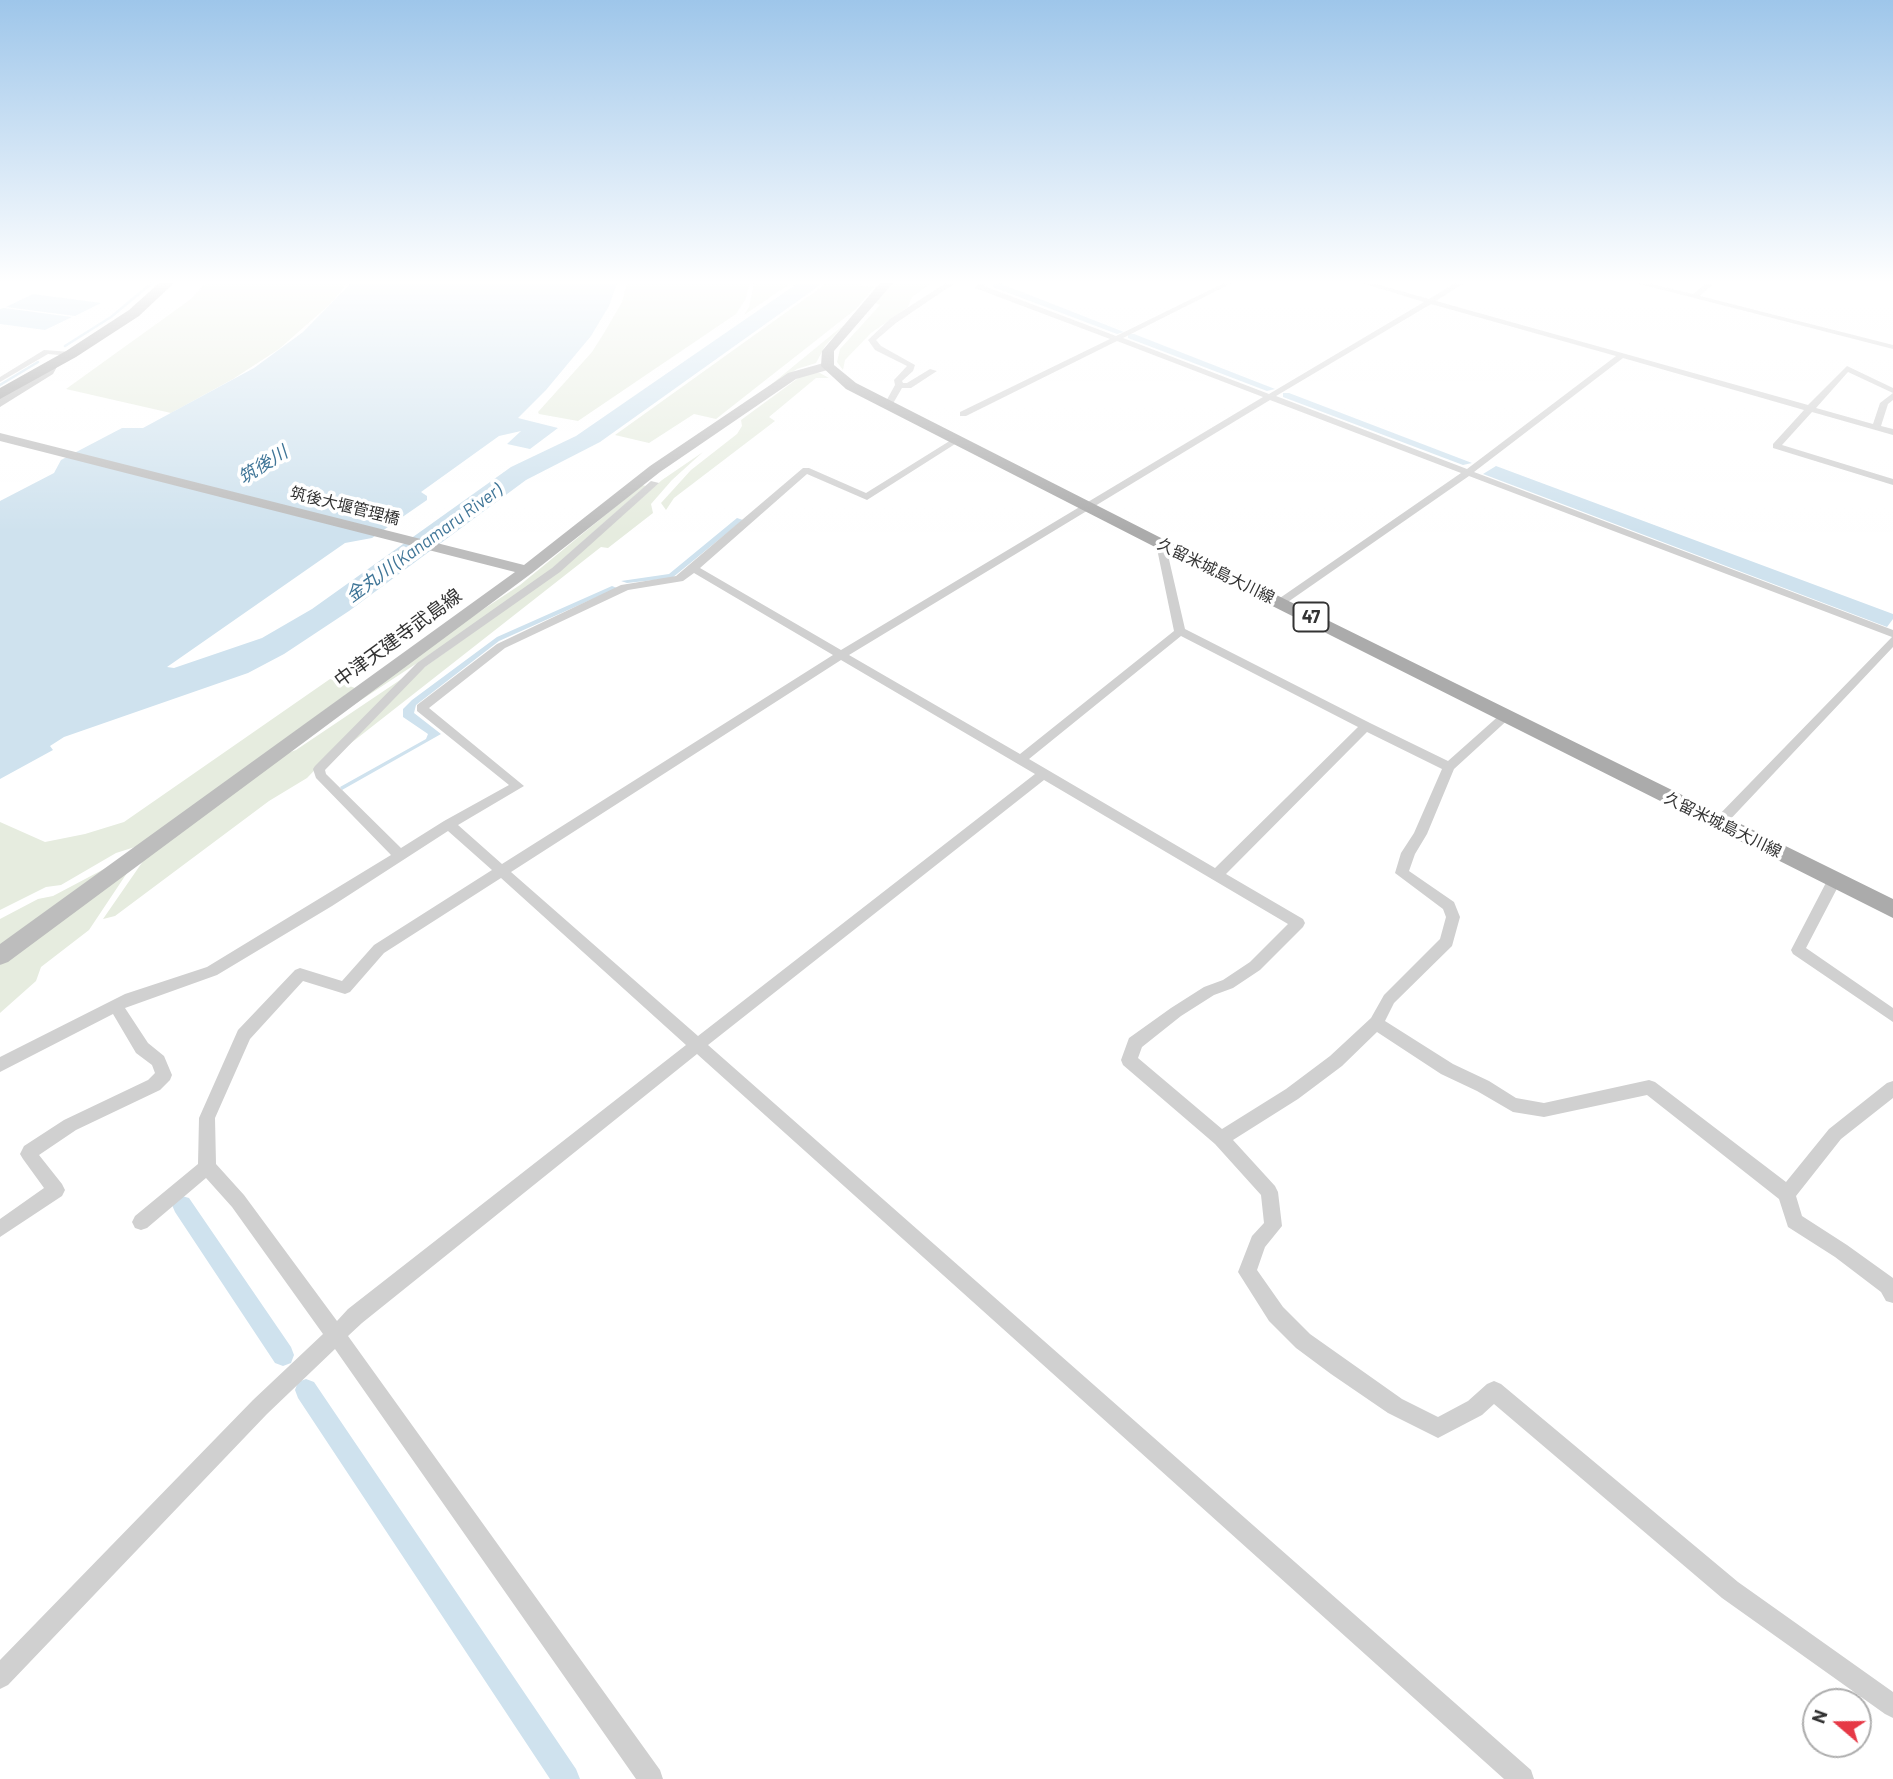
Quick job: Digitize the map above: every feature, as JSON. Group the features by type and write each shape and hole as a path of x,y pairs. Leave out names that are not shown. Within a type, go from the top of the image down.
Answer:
{"highway":[{"path":"0,394 50,366"}],"main road":[{"path":"0,403 37,380 51,366"},
{"name":"久留米城島大川線","path":"827,366 851,386 888,405 1893,909"},
{"name":"中津天建寺武島線","path":"0,956 673,456 792,376 827,366"},
{"name":"筑後大堰管理橋","path":"0,437 522,569"}],"street":[{"path":"0,380 23,366"},
{"path":"888,405 899,386 898,380 909,371 911,366"},
{"path":"963,414 1060,366"},
{"path":"1190,366 1893,634"},
{"path":"651,1779 336,1335 238,1201 207,1167 207,1118 244,1035 300,974 345,988 379,949 501,870 841,655 1087,505 1323,366"},
{"path":"1282,602 1468,472 1608,366"},
{"path":"1656,366 1893,432"},
{"path":"1893,391 1847,368 1776,446 1893,482"},
{"path":"899,386 908,386 933,371"},
{"path":"1875,428 1884,403 1893,396"},
{"path":"0,1065 116,1005 162,986 212,971 449,824 518,786 421,708 501,646 625,587 679,579 806,470 867,497 959,439"},
{"path":"399,855 320,775 320,769 421,665 556,570 654,483"},
{"path":"1161,544 1180,631"},
{"path":"693,568 1298,923 1255,966 1228,984 1209,991 1187,1005 1135,1043 1129,1060 1221,1139 1269,1192 1273,1226 1258,1242 1247,1272 1276,1314 1303,1341 1395,1406 1438,1428 1475,1408 1494,1391 1730,1590 1893,1706"},
{"path":"1180,631 1449,767"},
{"path":"1020,760 1180,631"},
{"path":"1719,823 1893,640"},
{"path":"1221,1139 1292,1094 1336,1061 1376,1023 1389,999 1447,942 1453,917 1449,906 1402,873 1408,853 1420,834 1449,767 1506,716"},
{"path":"1218,874 1366,726"},
{"path":"0,1677 260,1407 355,1316 1045,773"},
{"path":"449,824 1522,1779"},
{"path":"1835,879 1798,950 1893,1016"},
{"path":"0,1229 57,1191 40,1171 29,1154 30,1151 70,1125 154,1085 164,1075 158,1060 142,1048 116,1005"},
{"path":"1376,1023 1447,1069 1483,1086 1513,1105 1544,1110 1649,1087 1787,1194 1794,1222 1841,1251 1888,1286 1893,1294"},
{"path":"1787,1194 1835,1134 1893,1088"},
{"path":"141,1222 207,1167"}],"shaded area":[{"path":"98,366 253,366 171,413 66,389"},
{"path":"579,366 659,366 578,421 538,412"},
{"path":"711,366 783,366 716,419 694,414 649,443 615,435"},
{"path":"794,366 806,366 797,369 757,396"},
{"path":"820,373 829,378 816,378 769,417 775,421 674,498 666,510 661,503 691,470 737,434 742,426 741,420 801,376"},
{"path":"703,452 672,480 651,504 653,513 608,548 601,547 346,747 422,669 560,570 662,480"},
{"path":"642,485 646,486 549,571 490,615 308,735 461,624 520,585"},
{"path":"406,676 307,778 269,801 115,916 103,919 150,851 277,757 296,750"},
{"path":"330,679 355,688 138,846 116,853 61,885 46,887 0,910 0,822 45,842 124,822"},
{"path":"133,864 89,930 41,967 36,981 0,1013 0,965"},
{"path":"106,868 0,945 0,919 38,899 53,896"}],"water":[{"path":"566,366 518,418 558,428 530,449 507,444 521,431 499,436 421,492 427,496 427,500 372,538 345,543 167,667 174,668 262,638 312,609 511,467 576,436 678,366 707,366 600,442 526,480 349,611 284,654 248,673 64,737 50,746 53,750 0,779 0,501 54,473 61,460 122,428 143,428 254,368"},
{"path":"1496,466 1893,614 1893,619 1887,627 1483,474"},
{"path":"737,518 743,520 672,578 627,583 621,581 669,574"},
{"path":"612,586 617,588 499,641 416,705 414,713 441,734 342,790 340,787 426,739 428,734 403,717 403,709 412,700 497,637"}],"waterway":[{"path":"0,385 31,366"},
{"path":"1210,366 1270,389"},
{"path":"1286,395 1467,463"},
{"path":"182,1205 283,1355"},
{"path":"306,1390 566,1779"}],"water label":[{"name":"筑後川","path":"263,465"},
{"name":"金丸川 (Kanamaru River)","path":"424,543"}]}
